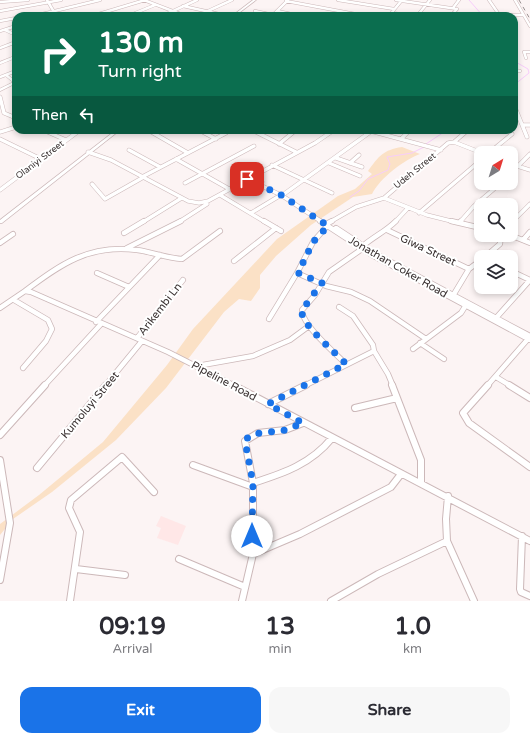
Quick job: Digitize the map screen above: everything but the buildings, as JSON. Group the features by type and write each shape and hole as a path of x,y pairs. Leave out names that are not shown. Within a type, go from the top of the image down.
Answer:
{"street":[{"path":"0,2 28,0"},
{"path":"47,0 54,12 100,0"},
{"path":"0,11 61,0"},
{"path":"105,12 144,0 171,12 196,0"},
{"path":"183,6 208,11 232,0"},
{"path":"238,12 255,0"},
{"path":"338,0 394,9"},
{"path":"396,0 453,8 457,10 455,12"},
{"path":"392,12 402,0"},
{"path":"420,12 430,0"},
{"path":"453,8 459,0"},
{"path":"489,0 496,12"},
{"path":"515,0 530,26"},
{"path":"277,11 287,1 345,12"},
{"path":"138,12 155,5"},
{"path":"255,11 259,12"},
{"path":"277,11 282,12"},
{"path":"518,14 523,14"},
{"path":"0,21 12,19"},
{"path":"0,31 12,27"},
{"path":"5,30 12,33"},
{"path":"0,47 12,43"},
{"path":"526,58 524,52 530,52"},
{"path":"0,63 12,59"},
{"path":"0,77 12,72"},
{"path":"6,74 12,79"},
{"path":"0,90 12,84"},
{"path":"0,96 4,113 12,116"},
{"path":"518,113 527,137"},
{"path":"523,125 530,125"},
{"path":"0,132 12,128"},
{"path":"52,134 66,140"},
{"name":"Olaniyi Street","path":"0,190 74,134"},
{"path":"0,223 113,134"},
{"path":"155,134 188,153"},
{"path":"207,134 216,139"},
{"path":"92,184 105,199 160,167 224,134"},
{"path":"260,134 296,152"},
{"path":"279,144 291,134"},
{"path":"126,248 184,220 206,203 221,196 272,165 315,143 328,134"},
{"path":"251,213 282,195 329,164 365,134"},
{"path":"384,134 441,150"},
{"path":"401,139 406,134"},
{"path":"463,134 454,142 474,150"},
{"path":"497,146 512,134"},
{"path":"0,138 9,145 41,159"},
{"name":"Udeh Street","path":"384,198 448,144 454,142"},
{"path":"185,183 254,146"},
{"path":"129,150 160,167"},
{"path":"89,153 142,177 188,201 206,203"},
{"path":"530,154 518,166 530,170"},
{"path":"350,163 359,155"},
{"path":"336,158 362,167"},
{"path":"176,159 231,190"},
{"path":"329,164 360,176"},
{"path":"272,165 332,193"},
{"path":"419,213 474,166"},
{"path":"142,177 190,204 206,203"},
{"name":"Jonathan Coker Road","path":"252,178 282,195 363,247 466,305 529,338"},
{"path":"460,222 474,206 493,190"},
{"path":"221,196 281,231"},
{"path":"269,319 298,273 313,242 328,224 356,207 384,198 419,213 474,226"},
{"path":"124,233 180,199"},
{"path":"518,216 530,204"},
{"path":"346,364 309,326 302,314 302,310 315,295 329,272 363,247 377,234 387,230 408,208"},
{"path":"234,261 276,228"},
{"name":"Giwa Street","path":"387,230 469,269"},
{"path":"0,308 79,255 94,250 126,248 182,258 220,231"},
{"path":"523,240 530,232"},
{"path":"0,243 13,234"},
{"path":"518,238 530,244"},
{"path":"494,250 500,242"},
{"name":"Jonathan Coker Road","path":"363,247 454,294 529,338"},
{"path":"0,435 129,287 160,255"},
{"path":"454,294 469,269 474,265"},
{"path":"97,273 129,287"},
{"path":"298,273 322,283 351,292 370,301 388,311 426,339"},
{"path":"496,318 530,280 518,274"},
{"name":"Arikembi Ln","path":"140,340 183,280"},
{"name":"Pipeline Road","path":"26,291 175,355 530,540"},
{"path":"14,300 48,320 52,330 46,341 23,368"},
{"path":"412,349 461,313 466,305"},
{"path":"339,307 353,316 373,345 374,351 386,369 421,460 421,483"},
{"path":"197,366 253,356 290,340 309,326"},
{"path":"529,338 465,409 465,418 469,423 530,467"},
{"name":"Kumoluyi Street","path":"37,468 140,340"},
{"path":"420,343 444,358"},
{"path":"268,404 374,351"},
{"path":"496,376 530,398"},
{"path":"355,408 397,398"},
{"path":"242,601 253,554 253,485 245,441 247,438 267,432 287,430 303,423"},
{"path":"193,465 253,485 312,461 323,451 332,438"},
{"path":"70,601 76,569 80,532 80,527 69,509 68,504 71,500 122,457 154,492"},
{"path":"0,460 10,512 10,523 0,580"},
{"path":"253,554 300,534 391,487 401,474"},
{"path":"448,496 446,519 447,541 474,601"},
{"path":"522,536 520,589 521,592 530,596"},
{"path":"331,601 378,574 447,541"},
{"path":"179,558 245,587"},
{"path":"76,569 125,575"}],"shaded area":[{"path":"402,147 420,154 393,170 386,176 372,194 353,197 311,225 276,256 260,275 260,288 251,301 239,299 224,312 166,388 116,440 52,492 13,519 0,535 0,524 39,495 103,442 167,365 193,329 277,239 338,196 355,189 372,174 368,171 382,154"},
{"path":"161,516 186,526 178,545 157,538 161,528 156,526"}],"waterway":[{"path":"469,0 480,12"},
{"path":"518,63 528,69 529,73 518,82"},
{"path":"426,144 441,134"},
{"path":"350,197 359,191 368,179 388,170 390,164 387,157 412,153 424,147"}],"railway":[{"path":"519,0 530,19"}],"route":[{"path":"247,179 281,195 328,226 313,242 298,273 322,283 315,295 302,310 302,314 304,320 309,326 346,364 268,404 303,423 287,430 267,432 250,437 245,441 253,483 252,536"}]}
